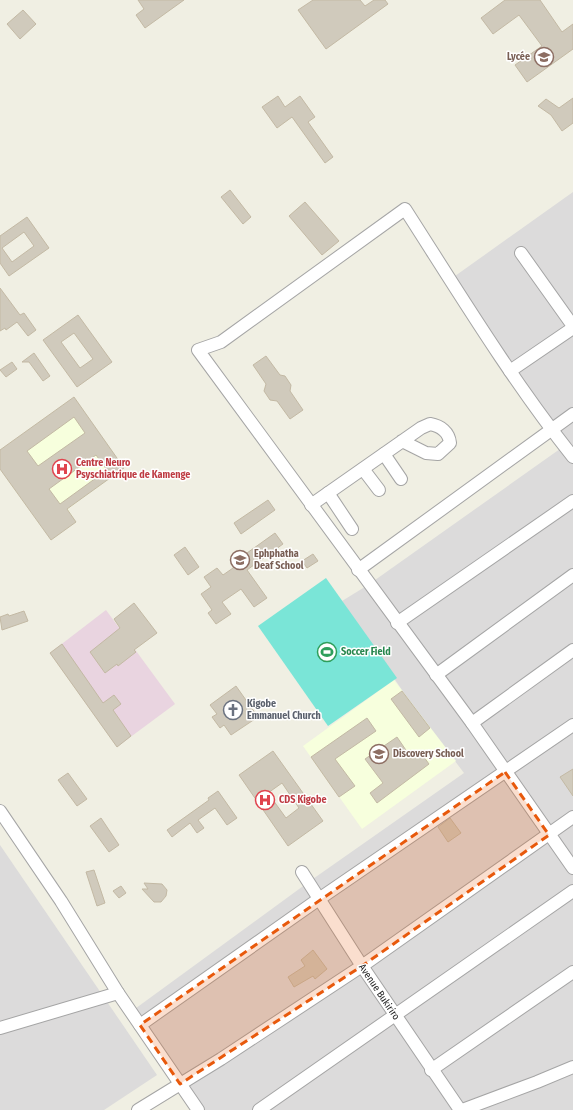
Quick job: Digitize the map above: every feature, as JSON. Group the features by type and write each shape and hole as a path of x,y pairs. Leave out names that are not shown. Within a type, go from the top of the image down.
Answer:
{"street":[{"path":"573,457 551,429 510,371 405,209 220,342 198,350 358,570 472,723 573,868"},
{"path":"510,371 573,327 520,253"},
{"path":"358,570 573,414"},
{"path":"311,505 402,441"},
{"path":"384,454 401,479"},
{"path":"363,469 379,490"},
{"path":"328,493 352,529"},
{"path":"397,623 573,501"},
{"path":"436,675 573,575"},
{"path":"472,723 573,650"},
{"path":"140,1025 573,725"},
{"path":"0,811 61,901 118,993 198,1110"},
{"path":"138,1110 221,1059 362,966 573,818"},
{"name":"Avenue Bukiriro","path":"302,872 431,1070 461,1110"},
{"path":"259,1110 573,891"},
{"path":"431,1070 573,972"},
{"path":"0,1028 118,993"},
{"path":"461,1110 524,1088 573,1067"}],"highlighted area":[{"path":"505,772 549,835 362,966 180,1084 140,1025"}],"shaded area":[{"path":"573,192 573,1110 200,1110 132,1011 310,881 464,773 408,699 342,601 368,585 567,444 448,281"},
{"name":"Centre Neuro Psyschiatrique de Kamenge","path":"74,397 124,468 68,509 76,522 51,540 0,469 0,450"},
{"name":"Soccer Field","path":"326,578 397,678 328,726 258,626"},
{"path":"106,610 175,704 117,747 50,653"},
{"name":"Discovery School","path":"394,680 456,761 362,829 303,746"},
{"path":"0,845 157,1075 104,1110 0,1110"}],"building":[{"path":"138,0 184,0 145,28 136,15 144,9"},
{"path":"313,0 360,0 365,6 374,0 385,0 388,4 326,49 298,10"},
{"path":"505,0 540,0 562,32 573,24 573,49 527,82 515,65 542,46 519,15 493,34 481,18"},
{"path":"23,10 36,24 20,39 7,24"},
{"path":"278,96 285,107 300,96 315,117 308,122 333,157 325,163 292,117 277,128 262,107"},
{"path":"573,98 573,123 562,131 551,115 538,106 546,99 559,108"},
{"path":"230,190 251,217 243,224 221,197"},
{"path":"305,202 339,241 322,255 289,216"},
{"path":"27,217 49,248 9,276 0,263 0,236","holes":["24,232 34,246 12,262 2,248"]},
{"path":"0,288 20,315 24,313 36,330 28,336 17,322 6,330 5,328 0,331"},
{"path":"78,315 112,362 77,387 43,340","holes":["74,333 93,359 80,368 61,342"]},
{"path":"34,353 50,376 43,381 29,362 22,362"},
{"path":"266,356 280,375 285,376 291,385 290,391 303,410 290,419 277,401 270,400 264,391 266,384 253,365"},
{"path":"12,362 17,369 6,377 0,370"},
{"name":"Centre Neuro Psyschiatrique de Kamenge","path":"74,397 124,468 67,509 76,522 51,540 0,469 0,450","holes":["74,417 85,433 38,466 27,451","96,455 107,470 60,504 49,489"]},
{"path":"268,500 275,510 241,534 234,523"},
{"path":"275,533 283,544 247,570 267,598 254,607 241,589 222,602 231,614 216,624 208,613 212,610 201,594 211,587 204,577 217,568 223,575 243,561 240,558"},
{"path":"185,547 199,567 188,575 174,555"},
{"path":"313,554 318,561 307,568 302,561"},
{"path":"134,603 157,633 134,650 136,652 118,666 117,664 105,673 90,652 120,628 114,619"},
{"path":"24,611 28,621 2,630 0,617 8,614 9,616"},
{"path":"62,644 103,703 114,695 121,704 113,710 131,736 117,747 50,653"},
{"name":"Kigobe Emmanuel Church","path":"236,686 258,717 231,735 224,725 220,728 212,717 217,714 210,705"},
{"path":"402,691 430,728 419,737 391,699"},
{"path":"367,718 376,731 335,759 355,786 339,797 311,757"},
{"path":"397,737 412,759 421,753 429,764 377,803 370,793 383,783 365,759"},
{"name":"CDS Kigobe","path":"273,751 323,821 288,846 239,775","holes":["282,783 299,808 286,818 268,793"]},
{"path":"573,769 573,796 560,777"},
{"path":"68,773 87,799 77,806 58,780"},
{"path":"218,791 237,818 227,825 215,808 198,820 204,828 197,833 190,823 172,837 167,830 209,800 208,798"},
{"path":"101,818 119,845 109,852 90,826"},
{"path":"450,818 461,833 448,842 438,827"},
{"path":"94,870 105,903 97,906 86,872"},
{"path":"144,883 162,884 167,890 166,896 161,902 154,902 142,889 148,889"},
{"path":"121,886 126,893 119,898 113,891"},
{"path":"313,950 327,969 315,979 313,976 294,987 288,977 305,966 301,960"}],"place":[{"name":"Lycée","path":"544,57"},
{"name":"Centre Neuro Psyschiatrique de Kamenge","path":"62,469"},
{"name":"Ephphatha Deaf School","path":"240,560"},
{"name":"Soccer Field","path":"327,652"},
{"name":"Kigobe Emmanuel Church","path":"233,710"},
{"name":"Discovery School","path":"379,754"},
{"name":"CDS Kigobe","path":"265,800"}]}
